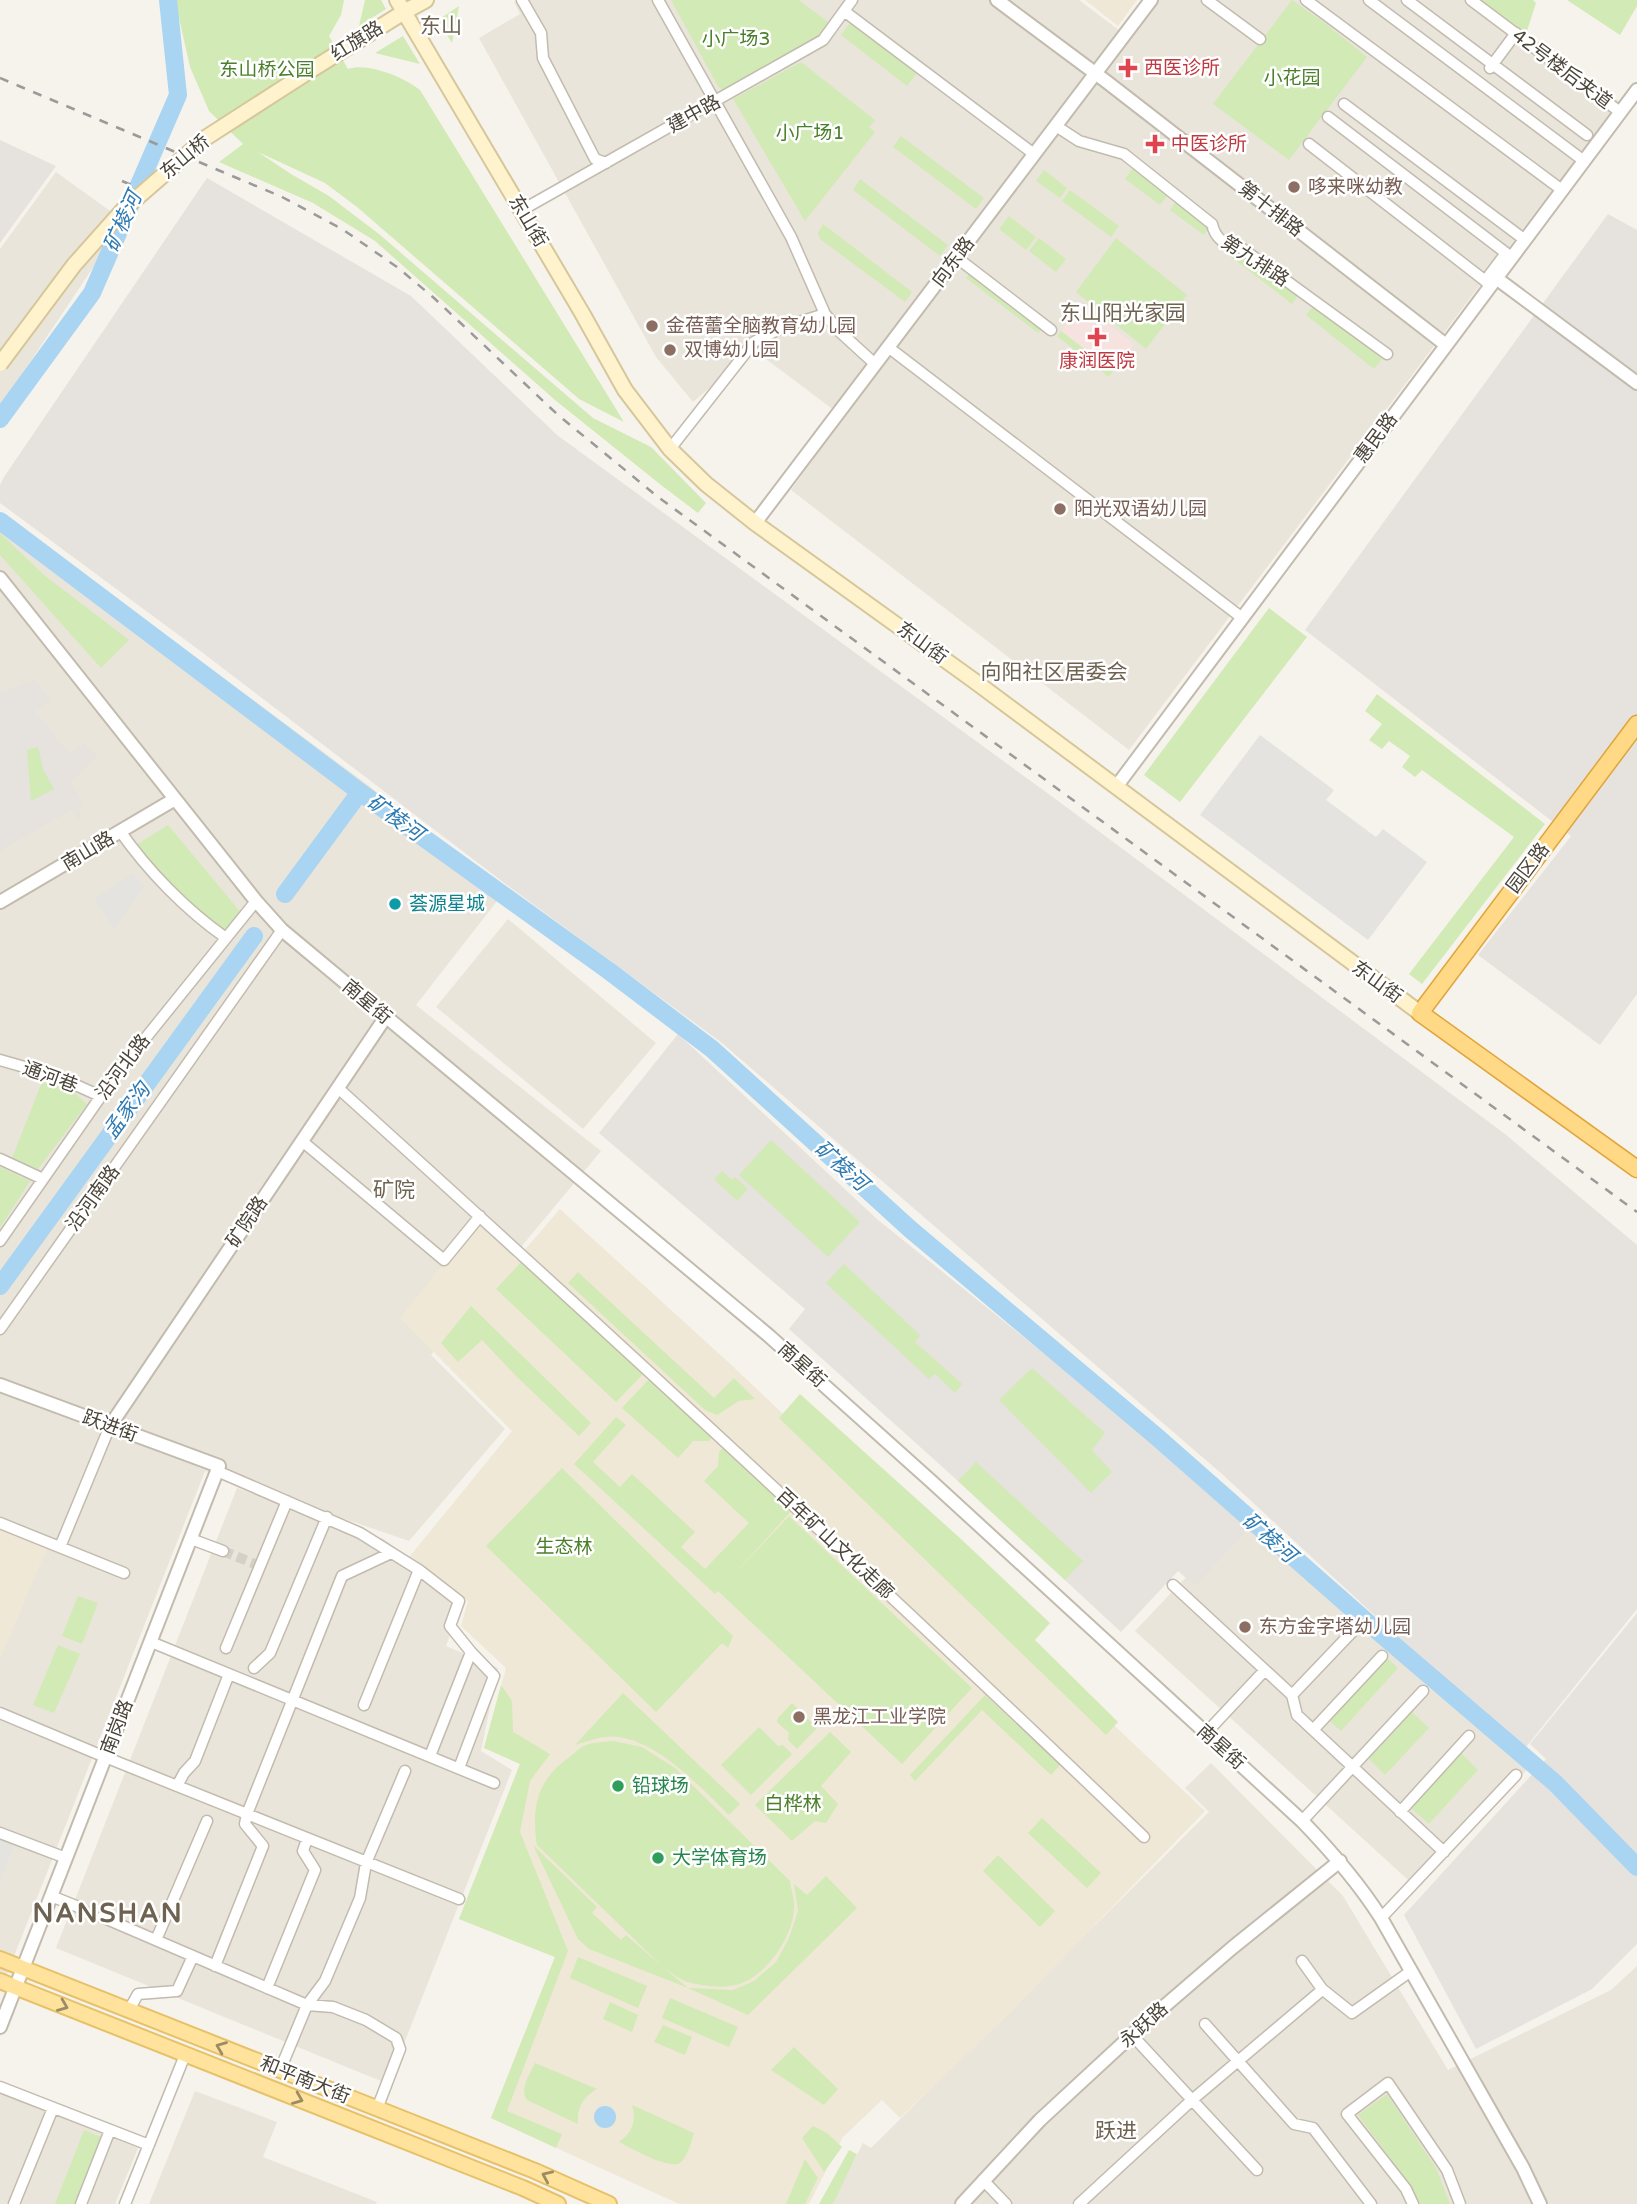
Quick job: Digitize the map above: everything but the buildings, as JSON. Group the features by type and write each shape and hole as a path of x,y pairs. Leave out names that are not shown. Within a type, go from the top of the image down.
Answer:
{"highway":[{"name":"园区路","path":"1420,1013 1637,724"},
{"name":"东山街","path":"1420,1013 1637,1169"}],"main road":[{"name":"红旗路","path":"311,70 400,6 426,0"},
{"name":"东山街","path":"400,6 522,210 625,390 670,449 706,484 755,523 973,680 1420,1013"},
{"name":"东山桥","path":"0,365 75,265 123,210 207,136 311,70"},
{"name":"和平南大街","path":"0,1959 535,2171 609,2204"},
{"name":"和平南大街","path":"0,1981 558,2204"}],"street":[{"path":"522,0 541,33 543,58 583,137 595,159 606,163"},
{"path":"658,0 791,237 825,314 840,332 875,364"},
{"name":"建中路","path":"522,210 823,40 852,0"},
{"name":"第十排路","path":"997,0 1096,73 1446,345"},
{"name":"向东路","path":"755,523 1151,0"},
{"path":"1207,0 1260,39"},
{"path":"1306,0 1562,190"},
{"path":"1369,0 1584,161"},
{"path":"1407,0 1491,66 1587,135"},
{"name":"42号楼后夹道","path":"1471,0 1620,112"},
{"path":"844,11 1034,155"},
{"path":"1491,66 1516,33"},
{"name":"惠民路","path":"1116,787 1446,345 1490,281 1525,240 1637,90"},
{"path":"1344,104 1525,240"},
{"path":"1328,117 1506,253 1490,281"},
{"name":"第九排路","path":"1056,126 1079,141 1124,154 1212,223 1214,233 1230,246 1240,247 1387,354"},
{"path":"1309,144 1490,281 1637,383"},
{"path":"956,257 1051,330"},
{"path":"670,449 754,342 783,327 825,314"},
{"path":"888,348 1241,617"},
{"name":"南星街","path":"0,578 256,901 282,930 768,1335 1302,1821 1340,1861 1359,1884 1412,1971 1523,2168 1540,2204"},
{"name":"南山路","path":"0,902 175,799"},
{"path":"120,831 156,876 226,938"},
{"name":"沿河北路","path":"0,1241 100,1096 256,901"},
{"name":"沿河南路","path":"0,1329 282,930"},
{"name":"矿院路","path":"110,1426 386,1018"},
{"name":"通河巷","path":"0,1059 56,1076 100,1096"},
{"name":"百年矿山文化走廊","path":"338,1088 522,1254 912,1617 1144,1838"},
{"path":"302,1141 444,1260 480,1216"},
{"path":"0,1160 43,1179"},
{"name":"跃进街","path":"0,1385 218,1469"},
{"path":"60,1547 110,1426"},
{"path":"218,1469 360,1533 419,1570 458,1601 450,1626 494,1676 459,1768"},
{"name":"南岗路","path":"0,2027 218,1469"},
{"path":"226,1648 287,1501"},
{"path":"254,1668 270,1653 327,1517"},
{"path":"0,1523 124,1573"},
{"path":"191,1539 223,1552"},
{"path":"215,1966 263,1846 245,1824 247,1814 342,1576 391,1553"},
{"path":"364,1706 419,1570"},
{"path":"1173,1585 1292,1695 1297,1715 1444,1852"},
{"path":"1292,1695 1352,1632"},
{"path":"150,1642 494,1783"},
{"path":"430,1756 471,1652"},
{"path":"1313,1730 1382,1656"},
{"path":"1206,1733 1265,1670"},
{"path":"177,1786 195,1760 229,1674"},
{"path":"1302,1821 1423,1691"},
{"path":"0,1713 459,1899"},
{"path":"1401,1812 1469,1736"},
{"path":"281,2070 307,2005 325,1981 360,1898 366,1863 405,1771"},
{"path":"1381,1918 1516,1775"},
{"path":"156,1940 207,1821"},
{"path":"0,1833 66,1858"},
{"path":"267,1988 315,1870 303,1851 307,1839"},
{"name":"永跃路","path":"961,2204 1040,2120 1132,2035 1232,1948 1340,1861"},
{"path":"51,1896 81,1908"},
{"path":"102,1917 307,2005 333,2007 366,2020 396,2038 400,2049 377,2109"},
{"path":"129,2010 138,1994 177,1991 192,1956"},
{"path":"1302,1962 1322,1990 1352,2013 1412,1971"},
{"path":"1079,2204 1192,2100 1322,1990"},
{"path":"1205,2024 1294,2124 1313,2128 1371,2204"},
{"path":"1132,2035 1256,2170"},
{"path":"125,2204 185,2055"},
{"path":"1413,2204 1406,2189 1347,2114 1388,2083 1447,2171 1461,2204"},
{"path":"0,2087 149,2145"},
{"path":"14,2204 53,2108"},
{"path":"81,2204 110,2130"},
{"path":"983,2180 1006,2204"}],"shaded area":[{"path":"1079,0 1128,37 1158,0 1481,0 1619,101 1129,750 791,490 843,417 754,350 693,402 656,357 479,38 520,14 514,2"},
{"path":"1085,0 1137,0 1118,26"},
{"path":"0,140 56,166 0,243"},
{"path":"56,172 124,221 0,407 0,249"},
{"path":"207,178 411,296 557,435 1065,806 1505,1134 1637,1245 1637,1609 1522,1752 1222,1474 722,1043 503,882 203,653 0,503 0,485 4,477"},
{"path":"1608,214 1637,230 1637,994 1600,1045 1478,955 1571,836 1305,630"},
{"name":"康润医院","path":"1081,304 1134,344 1113,371 1061,331"},
{"path":"0,512 368,785 501,896 416,1005 601,1151 431,1355 505,1429 409,1541 205,1471 0,1992"},
{"path":"34,680 51,699 36,712 69,754 84,743 98,757 71,781 82,801 79,822 71,810 0,851 0,693"},
{"path":"1260,735 1334,790 1326,800 1376,837 1383,829 1427,862 1368,940 1200,815"},
{"path":"133,873 144,887 114,930 94,899"},
{"path":"508,919 656,1043 583,1129 436,1007"},
{"path":"678,1034 878,1220 1209,1486 1252,1525 1195,1586 1178,1571 1121,1632 789,1329 805,1309 599,1133"},
{"name":"黑龙江工业学院","path":"560,1209 726,1360 1205,1811 1009,2014 900,2118 882,2100 843,2137 809,2204 679,2204 491,2118 555,1957 459,1919 520,1764 484,1748 506,1668 461,1626 468,1601 410,1556 512,1431 400,1318 476,1223 516,1260"},
{"path":"237,1488 384,1539 462,1600 446,1646 498,1668 481,1751 512,1770 388,2084 56,1948"},
{"path":"1241,1519 1527,1770 1417,1888 1135,1631"},
{"path":"0,1529 47,1548 0,1659"},
{"path":"1637,1613 1637,1944 1592,1989 1476,2049 1404,1915 1546,1759 1530,1744"},
{"path":"1211,1763 1343,1896 1448,2070 1611,1990 1637,1966 1637,2204 832,2204 863,2143 871,2148 1209,1812 1185,1788"},
{"path":"0,1838 15,1843 0,1882"},
{"path":"195,2091 277,2122 263,2157 377,2202 376,2204 149,2204"},
{"path":"0,2093 138,2148 115,2204 0,2204"}],"green space":[{"name":"东山桥公园","path":"175,0 344,0 341,15 329,36 348,69 375,69 405,80 420,90 624,422 579,399 357,207 325,183 258,152 329,196 379,234 593,418 651,447 706,503 698,513 555,400 375,241 313,203 219,162 243,144 209,111 190,67"},
{"path":"365,0 381,0 386,9 359,26"},
{"name":"小广场3","path":"671,0 799,0 828,22 818,36 724,90 719,88"},
{"name":"小花园","path":"1292,0 1367,57 1289,160 1213,104"},
{"path":"1476,0 1533,0 1536,3 1525,37"},
{"path":"1567,0 1637,0 1637,6 1620,35"},
{"path":"459,6 452,43 438,20"},
{"path":"850,23 917,73 907,86 841,35"},
{"path":"403,36 420,64 375,53"},
{"name":"小广场1","path":"801,62 875,120 869,127 875,132 805,221 733,99"},
{"path":"901,136 984,198 976,209 893,147"},
{"path":"1132,169 1168,195 1160,205 1125,179"},
{"path":"1044,170 1067,188 1060,198 1036,181"},
{"path":"860,179 948,245 940,256 853,190"},
{"path":"1070,190 1119,226 1111,237 1062,201"},
{"path":"1176,201 1210,227 1204,235 1170,210"},
{"path":"1009,216 1036,237 1026,250 999,229"},
{"path":"823,224 912,292 905,302 820,239 818,233"},
{"path":"1039,238 1066,259 1056,272 1029,251"},
{"path":"1116,238 1187,295 1146,349 1076,292"},
{"path":"1237,249 1298,295 1292,304 1231,257"},
{"path":"971,271 1043,327 1038,333 966,278"},
{"path":"1314,305 1382,359 1374,369 1306,315"},
{"path":"1061,331 1113,371 1109,377 1057,336"},
{"path":"0,533 44,575 129,640 101,668 0,555"},
{"path":"1269,608 1307,637 1180,802 1144,775"},
{"path":"1377,694 1545,824 1422,984 1409,974 1514,837 1422,770 1415,777 1402,767 1410,756 1389,741 1382,749 1369,740 1382,724 1365,711"},
{"path":"38,747 43,769 54,789 31,801 27,750"},
{"path":"168,825 242,914 225,934 157,874 133,847"},
{"path":"42,1082 69,1088 87,1104 38,1169 12,1158"},
{"path":"771,1140 860,1222 828,1257 739,1175"},
{"path":"0,1167 30,1181 0,1228"},
{"path":"722,1171 732,1180 735,1177 748,1189 737,1201 714,1179"},
{"path":"524,1259 645,1372 616,1402 496,1289"},
{"path":"844,1264 920,1335 915,1342 962,1384 955,1393 935,1374 929,1379 826,1283"},
{"path":"578,1272 714,1398 734,1378 755,1399 739,1401 717,1415 705,1410 568,1283"},
{"path":"471,1306 591,1423 579,1436 482,1340 458,1362 441,1343"},
{"path":"1032,1368 1105,1433 1092,1450 1112,1472 1091,1493 999,1400"},
{"path":"650,1378 713,1436 709,1441 693,1441 678,1458 622,1408"},
{"path":"800,1394 1050,1623 1035,1640 1118,1722 1106,1735 779,1418"},
{"path":"616,1417 626,1425 593,1462 620,1487 632,1474 695,1532 681,1547 705,1569 749,1523 704,1481 718,1466 719,1452 724,1447 792,1510 730,1579 789,1516 972,1688 902,1764 718,1591 715,1594 574,1464"},
{"path":"976,1462 1083,1561 1065,1580 958,1481"},
{"name":"生态林","path":"562,1468 733,1636 728,1648 722,1643 656,1712 486,1546"},
{"path":"78,1596 98,1603 82,1644 62,1636"},
{"path":"58,1645 80,1654 54,1713 33,1705"},
{"path":"1385,1656 1398,1668 1341,1731 1327,1719"},
{"path":"501,1685 512,1701 513,1732 550,1754 530,1781 520,1832 568,1951 507,2111 562,2134 556,2148 491,2118 555,1957 459,1919 520,1764 484,1748"},
{"path":"623,1693 740,1804 729,1815 679,1768 634,1741 612,1737 575,1745"},
{"path":"985,1695 1060,1765 1051,1775 982,1710 915,1781 910,1775"},
{"path":"792,1703 817,1728 797,1749 788,1740 789,1733 777,1722"},
{"path":"1411,1711 1429,1728 1385,1775 1368,1758"},
{"path":"759,1727 778,1746 783,1745 792,1754 751,1795 721,1765"},
{"name":"白桦林","path":"830,1732 851,1752 821,1786 838,1804 826,1823 815,1821 792,1841 755,1805"},
{"name":"大学体育场","path":"614,1741 642,1747 675,1768 790,1881 794,1905 788,1933 774,1957 753,1977 730,1986 708,1986 687,1982 664,1968 688,1988 589,1949 578,1939 533,1845 597,1907 592,1913 621,1940 626,1935 663,1967 537,1845 536,1807 549,1776 584,1746"},
{"path":"1460,1752 1478,1770 1429,1824 1410,1807"},
{"path":"1042,1818 1101,1873 1087,1888 1028,1833"},
{"path":"998,1855 1055,1911 1040,1927 983,1871"},
{"path":"826,1876 857,1908 748,2015 688,1988 733,1990 754,1981 776,1962 789,1938 798,1911 794,1884 807,1895"},
{"path":"578,1957 647,1986 638,2008 570,1978"},
{"path":"670,1998 738,2027 729,2047 662,2018"},
{"path":"610,2002 638,2015 632,2032 603,2019"},
{"path":"663,2025 692,2037 685,2055 654,2042"},
{"path":"794,2047 838,2089 824,2105 771,2070"},
{"path":"535,2063 597,2089 582,2104 578,2113 578,2124 527,2100 525,2086"},
{"path":"1387,2094 1436,2168 1450,2204 1420,2204 1412,2188 1358,2115"},
{"path":"632,2105 694,2133 687,2153 680,2163 668,2164 659,2161 619,2142 632,2126"},
{"path":"813,2126 827,2133 842,2147 824,2172 802,2138"},
{"path":"84,2130 104,2138 78,2204 55,2204"},
{"path":"849,2150 857,2154 833,2204 819,2204"},
{"path":"805,2159 818,2178 805,2204 786,2204"}],"water":[{"path":"605,2106 613,2109 616,2117 613,2125 605,2128 597,2125 594,2117 597,2109"}],"waterway":[{"name":"矿棱河","path":"0,419 92,293 178,95 168,0"},
{"name":"矿棱河","path":"0,521 360,792 609,971 712,1049 910,1229 1157,1437 1555,1783 1637,1867"},
{"name":"孟家沟","path":"285,894 360,792"},
{"name":"孟家沟","path":"0,1286 254,936"}],"tunnel":[{"path":"223,1551 260,1566"},
{"path":"81,1908 102,1917"}],"railway":[{"path":"0,78 282,197 342,229 397,267 434,298 558,415 658,497 1637,1212"},
{"path":"122,181 155,195"}],"place":[{"name":"西医诊所","path":"1128,68"},
{"name":"中医诊所","path":"1155,144"},
{"name":"哆来咪幼教","path":"1294,187"},
{"name":"金蓓蕾全脑教育幼儿园","path":"652,326"},
{"name":"康润医院","path":"1097,337"},
{"name":"双博幼儿园","path":"670,350"},
{"name":"阳光双语幼儿园","path":"1060,509"},
{"name":"荟源星城","path":"395,904"},
{"name":"东方金字塔幼儿园","path":"1245,1627"},
{"name":"黑龙江工业学院","path":"799,1717"},
{"name":"铅球场","path":"618,1786"},
{"name":"大学体育场","path":"658,1858"}],"district":[{"name":"东山","path":"441,26"},
{"name":"东山阳光家园","path":"1123,313"},
{"name":"向阳社区居委会","path":"1054,672"},
{"name":"矿院","path":"394,1190"},
{"name":"NANSHAN","path":"108,1913"},
{"name":"跃进","path":"1116,2131"}]}
